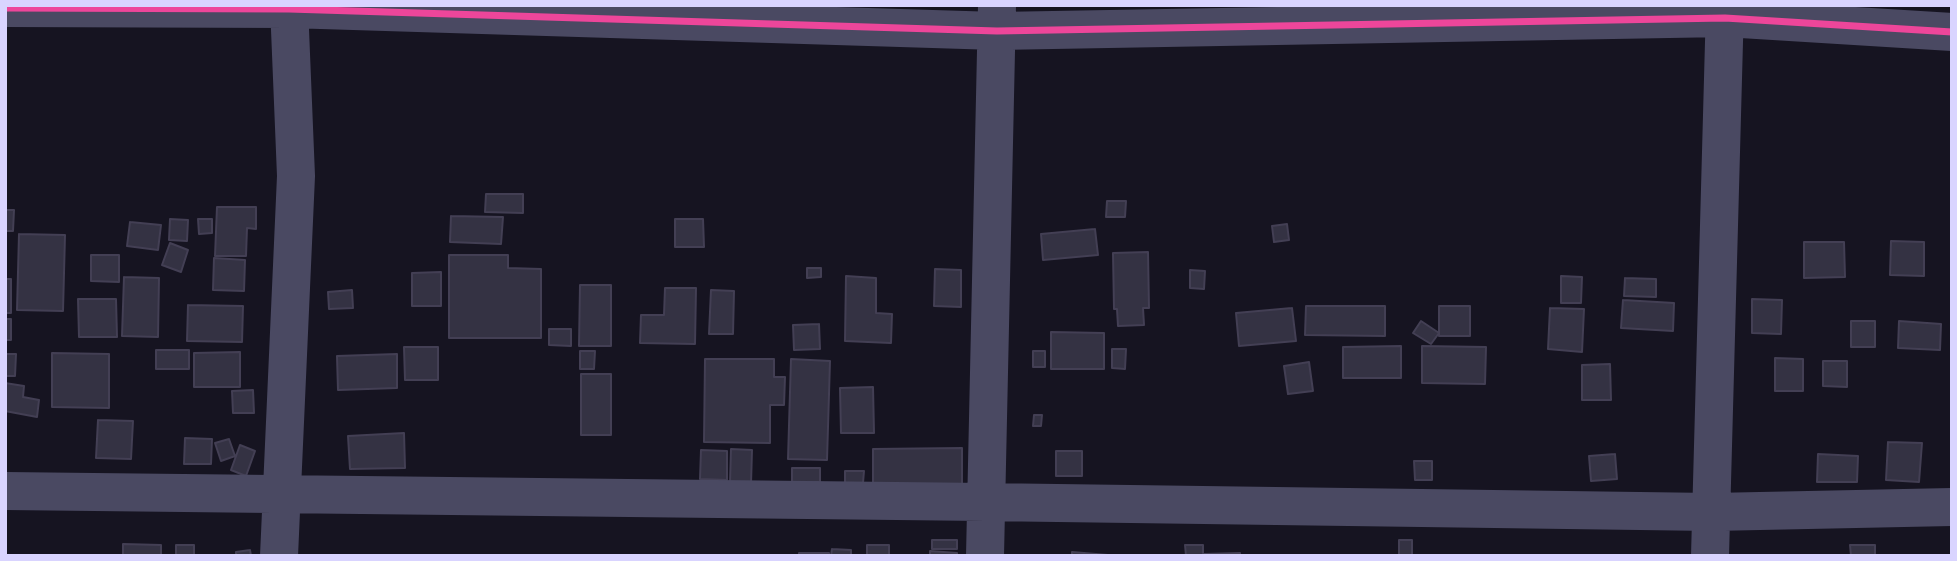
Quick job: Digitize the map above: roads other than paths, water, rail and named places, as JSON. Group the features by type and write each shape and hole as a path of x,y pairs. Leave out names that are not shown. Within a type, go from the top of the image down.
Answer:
{"street":[{"path":"279,556 296,176 289,7"},
{"path":"5,8 289,7 997,18 1725,11 1952,32"},
{"path":"1710,556 1725,11"},
{"path":"985,556 997,18"},
{"path":"5,491 1712,512 1952,507"}]}
